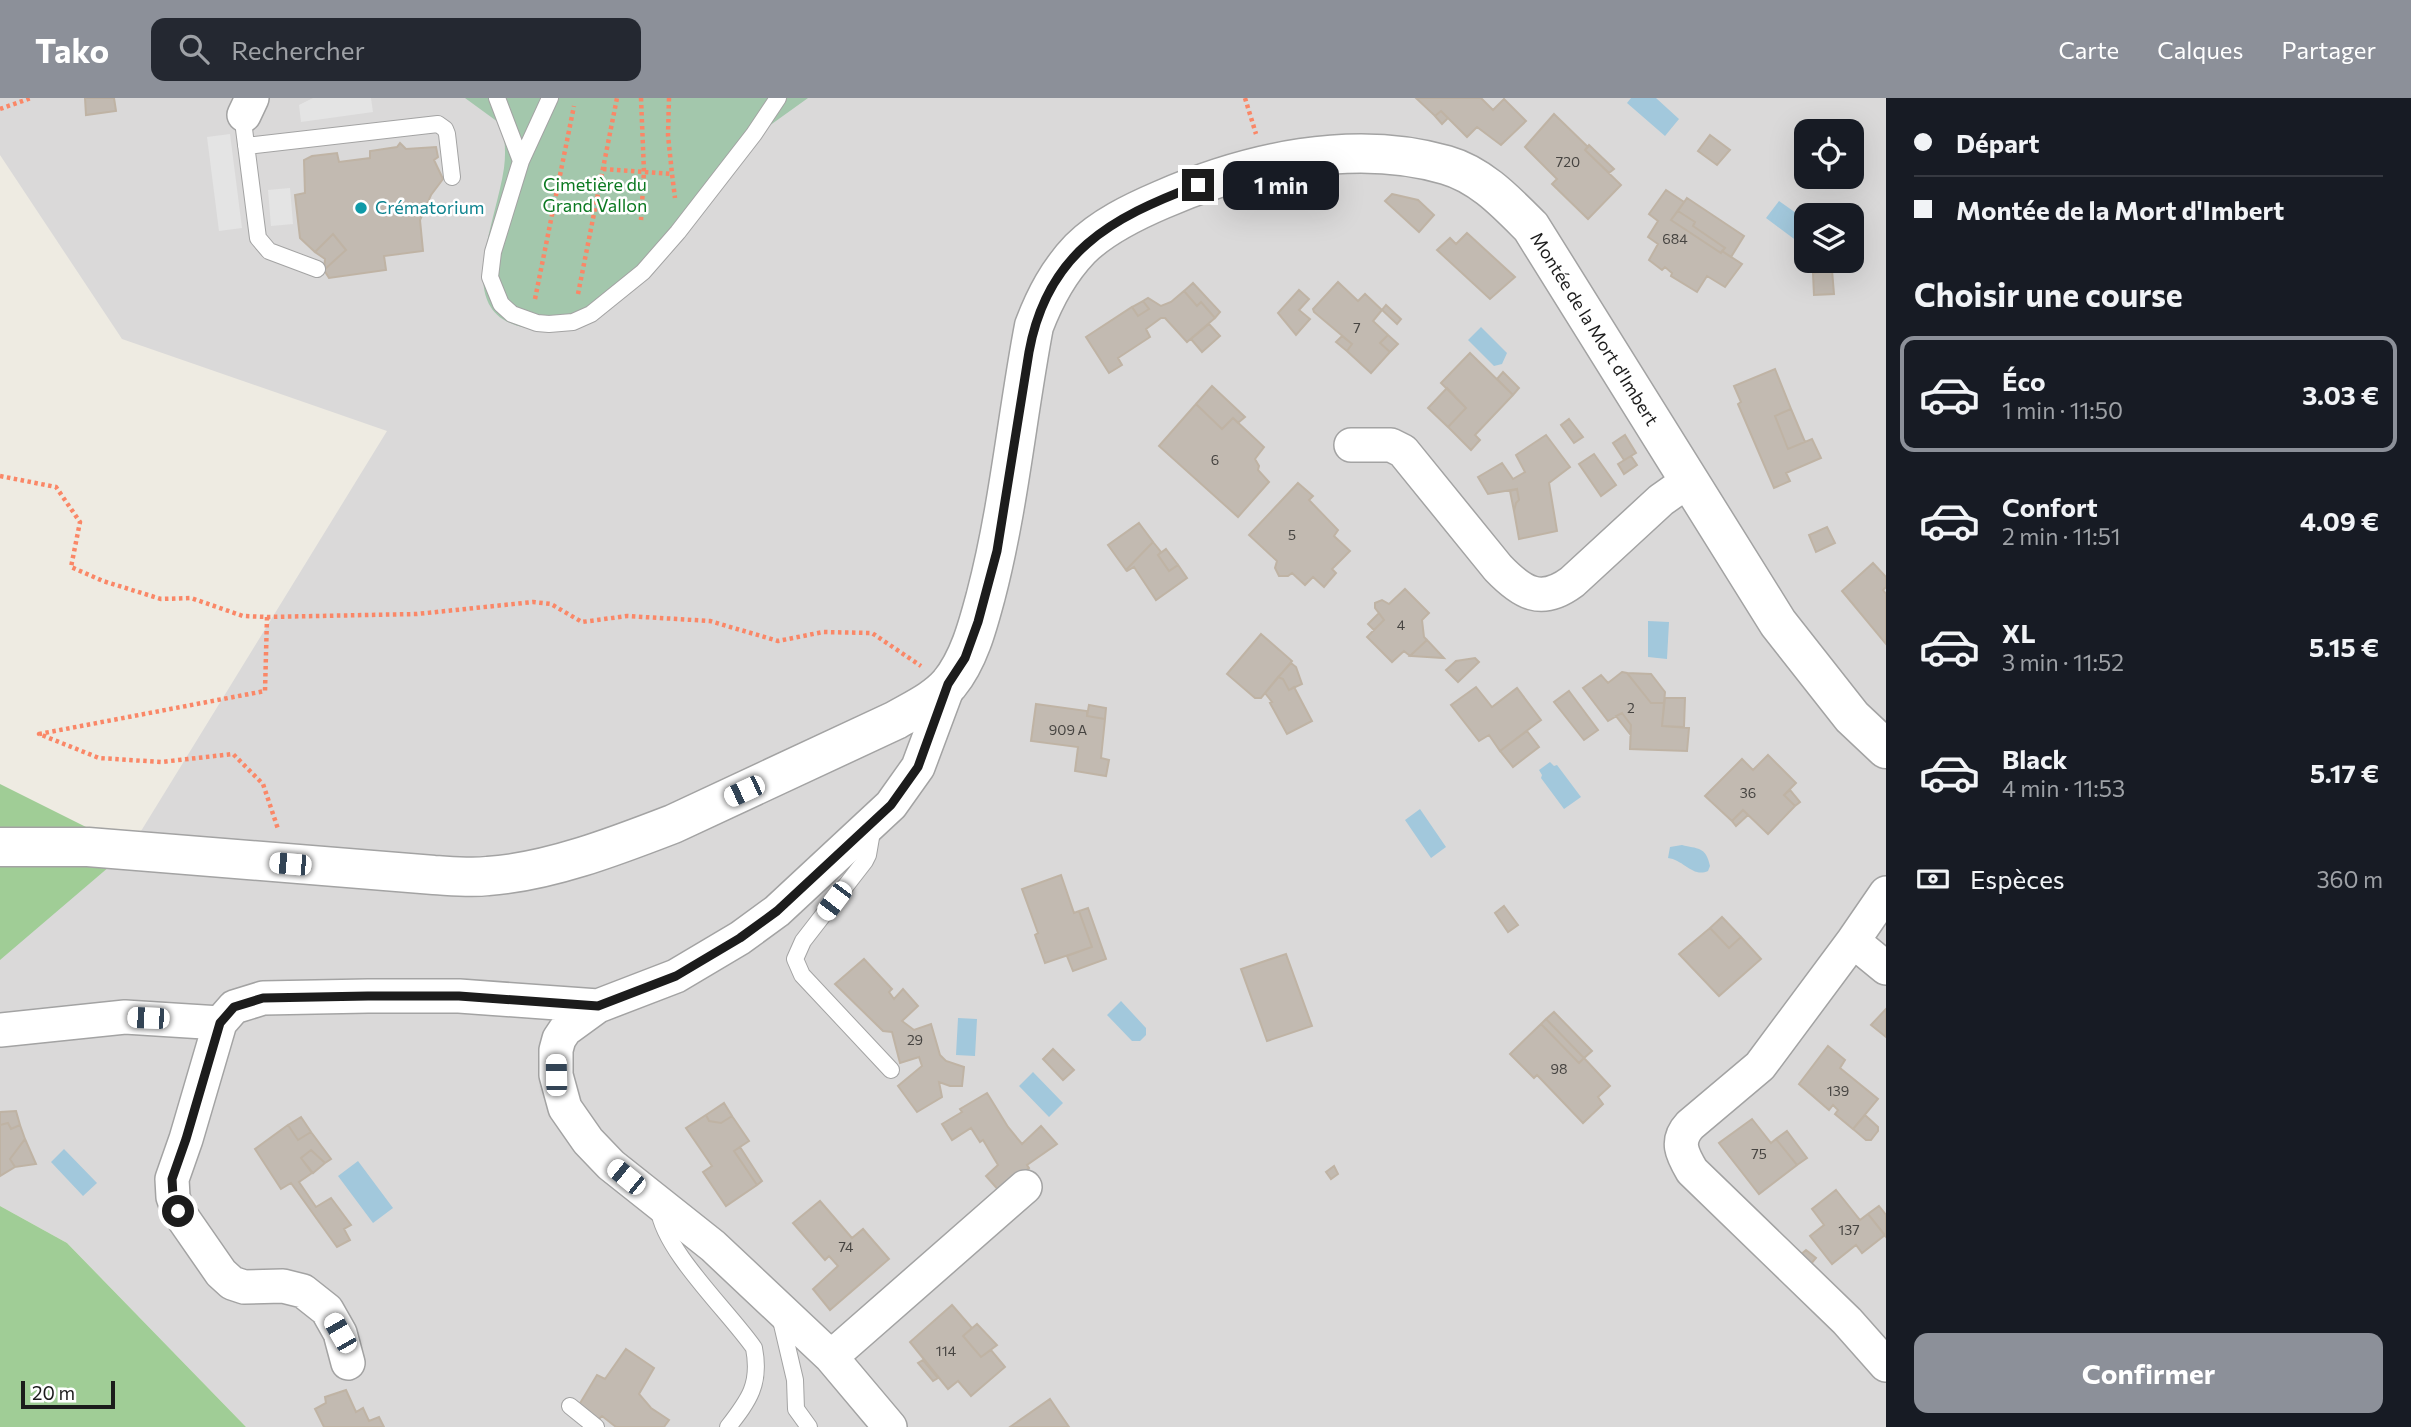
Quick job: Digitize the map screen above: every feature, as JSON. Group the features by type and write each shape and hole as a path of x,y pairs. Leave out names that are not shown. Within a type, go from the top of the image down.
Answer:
{"street":[{"name":"Montée de la Mort d'Imbert","path":"0,847 88,847 464,877 490,876 547,866 603,850 673,824 896,720 926,703 948,684 965,658 978,622 997,551 1034,326 1044,299 1058,275 1081,248 1108,227 1139,209 1179,192 1263,164 1339,155 1388,155 1448,166 1488,186 1531,227 1790,640 1852,718 1886,749"},
{"path":"1351,445 1391,445 1403,451 1498,568 1515,585 1532,593 1546,595 1559,592 1572,582 1661,500 1688,481"},
{"path":"890,1427 831,1357 713,1246 611,1165 588,1141 565,1108 556,1075 556,1050 565,1030 598,1006 676,976 740,938 777,911 874,821 904,789 918,767 948,684"},
{"path":"1886,893 1853,942 1760,1066 1690,1125 1683,1132 1680,1146 1692,1171 1847,1321 1886,1365"},
{"path":"1853,942 1886,968"},
{"path":"348,1363 340,1333 327,1310 313,1296 283,1286 258,1288 232,1283 221,1273 175,1204 172,1179 220,1023 234,1007 263,998 459,996 598,1006"},
{"path":"0,1030 125,1017 220,1023"},
{"path":"831,1357 1025,1187"}],"lane":[{"path":"497,98 521,161"},
{"path":"550,98 521,161 492,252 490,277 500,304 512,314 524,320 549,324 573,322 600,309 643,272 678,232 754,134 778,98"},
{"path":"317,269 269,251 261,244 256,229 248,120 438,124 447,134 452,177"},
{"path":"874,821 868,855 803,941 795,959 802,975 891,1070"},
{"path":"657,1202 660,1220 680,1255 754,1348 757,1363 750,1398 729,1427"},
{"path":"778,1307 795,1380 796,1409 792,1427"},
{"path":"570,1406 596,1427"},
{"path":"796,1409 809,1427"}],"path":[{"path":"0,109 31,98"},
{"path":"534,301 576,98"},
{"path":"573,322 617,98"},
{"path":"641,98 644,172 641,220"},
{"path":"669,98 668,135 678,232"},
{"path":"603,169 672,174"},
{"path":"0,476 56,487 80,522 71,567 103,581 161,599 191,598 243,616 267,617 417,614 533,602 551,604 582,622 627,616 710,621 778,641 823,632 872,633 948,684"},
{"path":"267,617 265,691 39,734 99,758 161,762 233,754 263,784 290,864"}],"shaded area":[{"path":"0,98 1886,98 1886,1427 246,1427 67,1243 0,1206 0,958 130,849 387,431 122,339 0,155"},
{"path":"313,98 371,98 373,112 301,122 299,105"},
{"path":"230,134 242,228 219,231 207,137"},
{"path":"290,188 293,224 271,226 268,190"}],"green space":[{"name":"Cimetière du Grand Vallon","path":"465,98 808,98 769,126 675,247 556,330 520,327 498,315 486,298 483,275 504,168 504,141 502,125"},
{"path":"0,784 130,849 0,960"},
{"path":"0,1206 67,1243 246,1427 0,1427"}],"water":[{"path":"1631,98 1656,98 1679,119 1665,136 1627,103"},
{"path":"1779,201 1794,212 1794,239 1766,218"},
{"path":"1481,327 1507,353 1502,364 1494,366 1468,340"},
{"path":"1648,621 1669,622 1667,659 1648,657"},
{"path":"1550,762 1554,766 1557,765 1581,797 1564,809 1541,778 1539,770"},
{"path":"1420,809 1446,847 1431,858 1405,820"},
{"path":"1682,845 1696,848 1706,855 1710,866 1708,871 1698,872 1668,858 1670,847"},
{"path":"1121,1001 1146,1028 1146,1035 1140,1041 1132,1041 1107,1015"},
{"path":"958,1018 977,1019 975,1056 956,1055"},
{"path":"1033,1072 1063,1103 1049,1117 1019,1086"},
{"path":"64,1149 97,1183 83,1196 51,1162"},
{"path":"358,1161 393,1208 373,1223 338,1176"}],"building":[{"path":"85,98 114,98 116,111 86,115"},
{"path":"1416,98 1481,98 1493,110 1504,99 1526,121 1501,145 1477,127 1467,137 1441,111 1435,116"},
{"path":"1441,111 1448,118 1442,124 1435,116"},
{"path":"1554,114 1588,147 1585,150 1621,185 1588,219 1552,184 1557,179 1525,147"},
{"path":"1710,135 1730,150 1717,165 1698,151"},
{"name":"Crématorium","path":"400,143 406,149 436,147 438,157 434,160 443,179 431,195 420,220 423,251 384,256 386,270 329,278 324,270 346,250 333,234 315,252 300,238 295,195 305,193 304,160 312,156 337,153 339,162 370,158 370,151 397,147"},
{"path":"1589,145 1614,169 1609,173 1585,150"},
{"path":"1666,190 1684,202 1671,220 1742,264 1725,287 1707,276 1697,292 1671,276 1672,273 1665,267 1662,270 1649,260 1658,244 1648,237 1658,221 1649,214"},
{"path":"1392,194 1418,200 1434,215 1419,232 1385,201"},
{"path":"1687,198 1744,236 1731,257 1722,251 1725,248 1693,226 1695,222 1678,211"},
{"path":"1678,211 1695,222 1693,226 1725,248 1721,253 1671,220"},
{"path":"1467,233 1515,277 1490,299 1437,250 1450,238 1456,244"},
{"path":"333,234 346,250 324,270 325,259 315,252"},
{"path":"1813,273 1832,273 1834,294 1814,295"},
{"path":"1338,282 1358,301 1365,294 1382,310 1373,321 1388,335 1380,343 1390,352 1371,373 1347,351 1352,344 1314,312 1313,309"},
{"path":"1193,283 1220,312 1215,318 1201,302 1197,306 1184,291"},
{"path":"1299,290 1309,299 1299,310 1310,319 1296,335 1278,313"},
{"path":"1184,291 1197,306 1201,302 1215,318 1187,342 1165,318 1161,318 1146,329 1150,337 1118,358 1122,365 1109,373 1086,337 1132,307 1138,316 1149,309 1143,301 1148,298 1161,306 1171,302"},
{"path":"1143,301 1149,309 1138,316 1132,307"},
{"path":"1386,305 1401,319 1397,324 1382,310"},
{"path":"1209,324 1220,336 1202,352 1191,339"},
{"path":"1388,335 1398,344 1390,352 1380,343"},
{"path":"1342,336 1352,344 1347,351 1336,342"},
{"path":"1470,353 1513,395 1475,435 1480,440 1471,450 1448,427 1466,408 1441,383"},
{"path":"1775,369 1791,409 1775,416 1788,449 1812,439 1821,458 1786,473 1790,481 1774,488 1738,404 1741,402 1734,386"},
{"path":"1503,372 1519,388 1513,395 1497,379"},
{"path":"1212,386 1245,417 1238,423 1233,418 1222,429 1196,404"},
{"path":"1447,388 1466,408 1448,427 1428,408"},
{"path":"1196,404 1222,429 1233,418 1264,447 1255,459 1258,470 1269,482 1238,517 1159,446"},
{"path":"1791,409 1805,442 1788,449 1775,416"},
{"path":"1569,419 1583,437 1574,443 1561,425"},
{"path":"1546,435 1570,467 1549,483 1557,531 1519,539 1514,511 1519,500 1517,489 1488,494 1478,477 1502,463 1513,479 1525,472 1516,455"},
{"path":"1625,435 1636,453 1624,460 1613,443"},
{"path":"1594,454 1616,485 1601,496 1579,464"},
{"path":"1631,456 1637,465 1624,474 1618,464"},
{"path":"1298,483 1313,496 1309,500 1338,530 1334,536 1350,551 1332,569 1336,573 1324,587 1313,577 1305,585 1292,573 1279,576 1275,568 1277,561 1249,535"},
{"path":"1517,489 1519,500 1514,511 1510,491"},
{"path":"1139,523 1153,542 1126,570 1108,545"},
{"path":"1827,527 1835,543 1816,552 1809,535"},
{"path":"1153,542 1161,552 1158,555 1169,571 1178,565 1187,578 1156,600 1134,567 1126,570"},
{"path":"1166,549 1178,565 1169,571 1158,555"},
{"path":"1873,563 1886,577 1886,587 1883,590 1886,594 1886,644 1842,591"},
{"path":"1405,589 1429,613 1422,620 1424,637 1427,640 1410,656 1404,651 1392,662 1367,637 1384,620 1375,608 1375,603 1382,600 1389,604"},
{"path":"1379,613 1384,620 1374,630 1368,624"},
{"path":"1261,634 1292,661 1261,698 1255,698 1227,674"},
{"path":"1427,640 1444,658 1410,656"},
{"path":"1475,658 1479,662 1458,682 1446,670 1456,661"},
{"path":"1291,663 1296,667 1302,684 1289,690 1283,679 1278,677"},
{"path":"1622,672 1627,673 1651,703 1664,703 1662,726 1689,728 1687,751 1630,749 1631,725 1622,713 1608,721 1583,688 1601,675 1608,683"},
{"path":"1627,673 1651,674 1665,692 1664,703 1651,703"},
{"path":"1278,677 1283,679 1289,690 1294,687 1312,721 1287,734 1265,693"},
{"path":"1476,687 1492,707 1517,688 1541,720 1500,751 1489,735 1479,741 1451,705"},
{"path":"1569,691 1598,730 1584,740 1554,702"},
{"path":"1665,698 1685,698 1684,727 1662,726"},
{"path":"1036,704 1087,711 1087,716 1105,719 1101,758 1109,760 1106,776 1075,771 1078,747 1031,741"},
{"path":"1089,705 1106,708 1105,719 1087,716"},
{"path":"1622,713 1631,725 1630,734 1616,716"},
{"path":"1527,731 1539,747 1513,767 1500,751"},
{"path":"1768,755 1796,783 1784,795 1795,806 1768,834 1743,810 1732,821 1705,796 1742,759 1753,770"},
{"path":"1790,790 1800,802 1795,806 1784,795"},
{"path":"1743,810 1748,815 1736,826 1732,821"},
{"path":"1061,875 1074,913 1079,911 1092,947 1045,963 1035,935 1038,933 1022,889"},
{"path":"1504,906 1518,925 1508,932 1495,913"},
{"path":"1088,908 1106,959 1073,971 1067,956 1092,947 1079,911"},
{"path":"1722,917 1741,937 1729,948 1710,928"},
{"path":"1710,928 1729,948 1741,937 1761,959 1719,996 1679,954"},
{"path":"1286,954 1312,1026 1267,1041 1241,969"},
{"path":"864,959 892,989 889,992 894,999 903,989 918,1006 902,1021 914,1030 931,1024 940,1055 946,1061 964,1067 962,1086 939,1082 942,1097 917,1112 898,1086 922,1066 919,1057 900,1063 892,1032 883,1031 835,984"},
{"path":"1886,1009 1886,1037 1871,1025"},
{"path":"1554,1012 1592,1051 1584,1058 1546,1019"},
{"path":"1546,1019 1584,1058 1579,1063 1541,1024"},
{"path":"1541,1024 1579,1063 1584,1058 1610,1086 1598,1097 1603,1104 1583,1123 1537,1075 1534,1078 1510,1054"},
{"path":"1828,1046 1845,1060 1840,1068 1878,1099 1853,1129 1835,1114 1838,1110 1833,1105 1829,1110 1799,1084"},
{"path":"1053,1049 1074,1070 1063,1080 1043,1059"},
{"path":"987,1093 1022,1144 1041,1126 1057,1144 1027,1165 1029,1168 1001,1193 986,1176 998,1165 983,1140 980,1142 971,1128 952,1140 942,1124 962,1112 960,1109"},
{"path":"724,1103 732,1116 721,1123 709,1121 706,1115"},
{"path":"16,1111 20,1125 11,1129 8,1123 0,1125 0,1112"},
{"path":"706,1115 709,1121 721,1123 732,1116 749,1141 734,1151 757,1185 726,1206 703,1172 712,1166 686,1128"},
{"path":"1865,1115 1878,1127 1871,1140 1866,1140 1853,1129"},
{"path":"301,1117 311,1132 298,1140 288,1125"},
{"path":"1752,1119 1771,1143 1776,1139 1797,1165 1759,1194 1719,1143"},
{"path":"8,1123 11,1129 20,1125 25,1139 10,1159 15,1167 0,1176 0,1125"},
{"path":"288,1125 298,1140 311,1132 331,1159 325,1163 311,1150 301,1158 312,1173 299,1182 316,1207 331,1198 351,1225 344,1229 350,1240 337,1247 291,1183 281,1189 255,1149"},
{"path":"1787,1131 1807,1158 1797,1165 1776,1139"},
{"path":"25,1139 36,1164 15,1167 10,1159"},
{"path":"740,1147 762,1181 757,1185 734,1151"},
{"path":"311,1150 325,1163 313,1173 301,1158"},
{"path":"1334,1166 1338,1174 1331,1179 1326,1172"},
{"path":"1836,1190 1860,1220 1868,1214 1885,1235 1862,1253 1856,1245 1832,1264 1810,1236 1824,1225 1812,1209"},
{"path":"820,1201 852,1238 863,1229 889,1259 830,1310 813,1289 838,1266 829,1256 825,1260 793,1223"},
{"path":"1879,1206 1886,1215 1886,1237 1868,1214"},
{"path":"1806,1250 1816,1258 1810,1265 1799,1256"},
{"path":"952,1305 972,1328 963,1336 981,1357 991,1350 1005,1367 971,1396 958,1381 948,1389 910,1342"},
{"path":"977,1324 997,1345 981,1357 963,1336"},
{"path":"626,1349 654,1368 639,1394 651,1408 669,1420 664,1427 616,1427 602,1416 598,1420 579,1405 597,1375 605,1379"},
{"path":"923,1360 938,1378 933,1381 918,1363"},
{"path":"346,1390 356,1412 363,1408 369,1421 379,1417 384,1427 324,1427 315,1409 326,1403 325,1397"},
{"path":"1050,1399 1069,1427 1010,1427"}],"place":[{"name":"Crématorium","path":"361,208"}],"route":[{"path":"178,1211 173,1196 172,1179 220,1023 234,1007 263,998 368,996 459,996 598,1006 676,976 740,938 777,911 891,805 918,767 948,684 965,658 978,622 997,551 1029,352 1034,326 1044,299 1058,275 1081,248 1097,235 1139,209 1198,185"}]}
